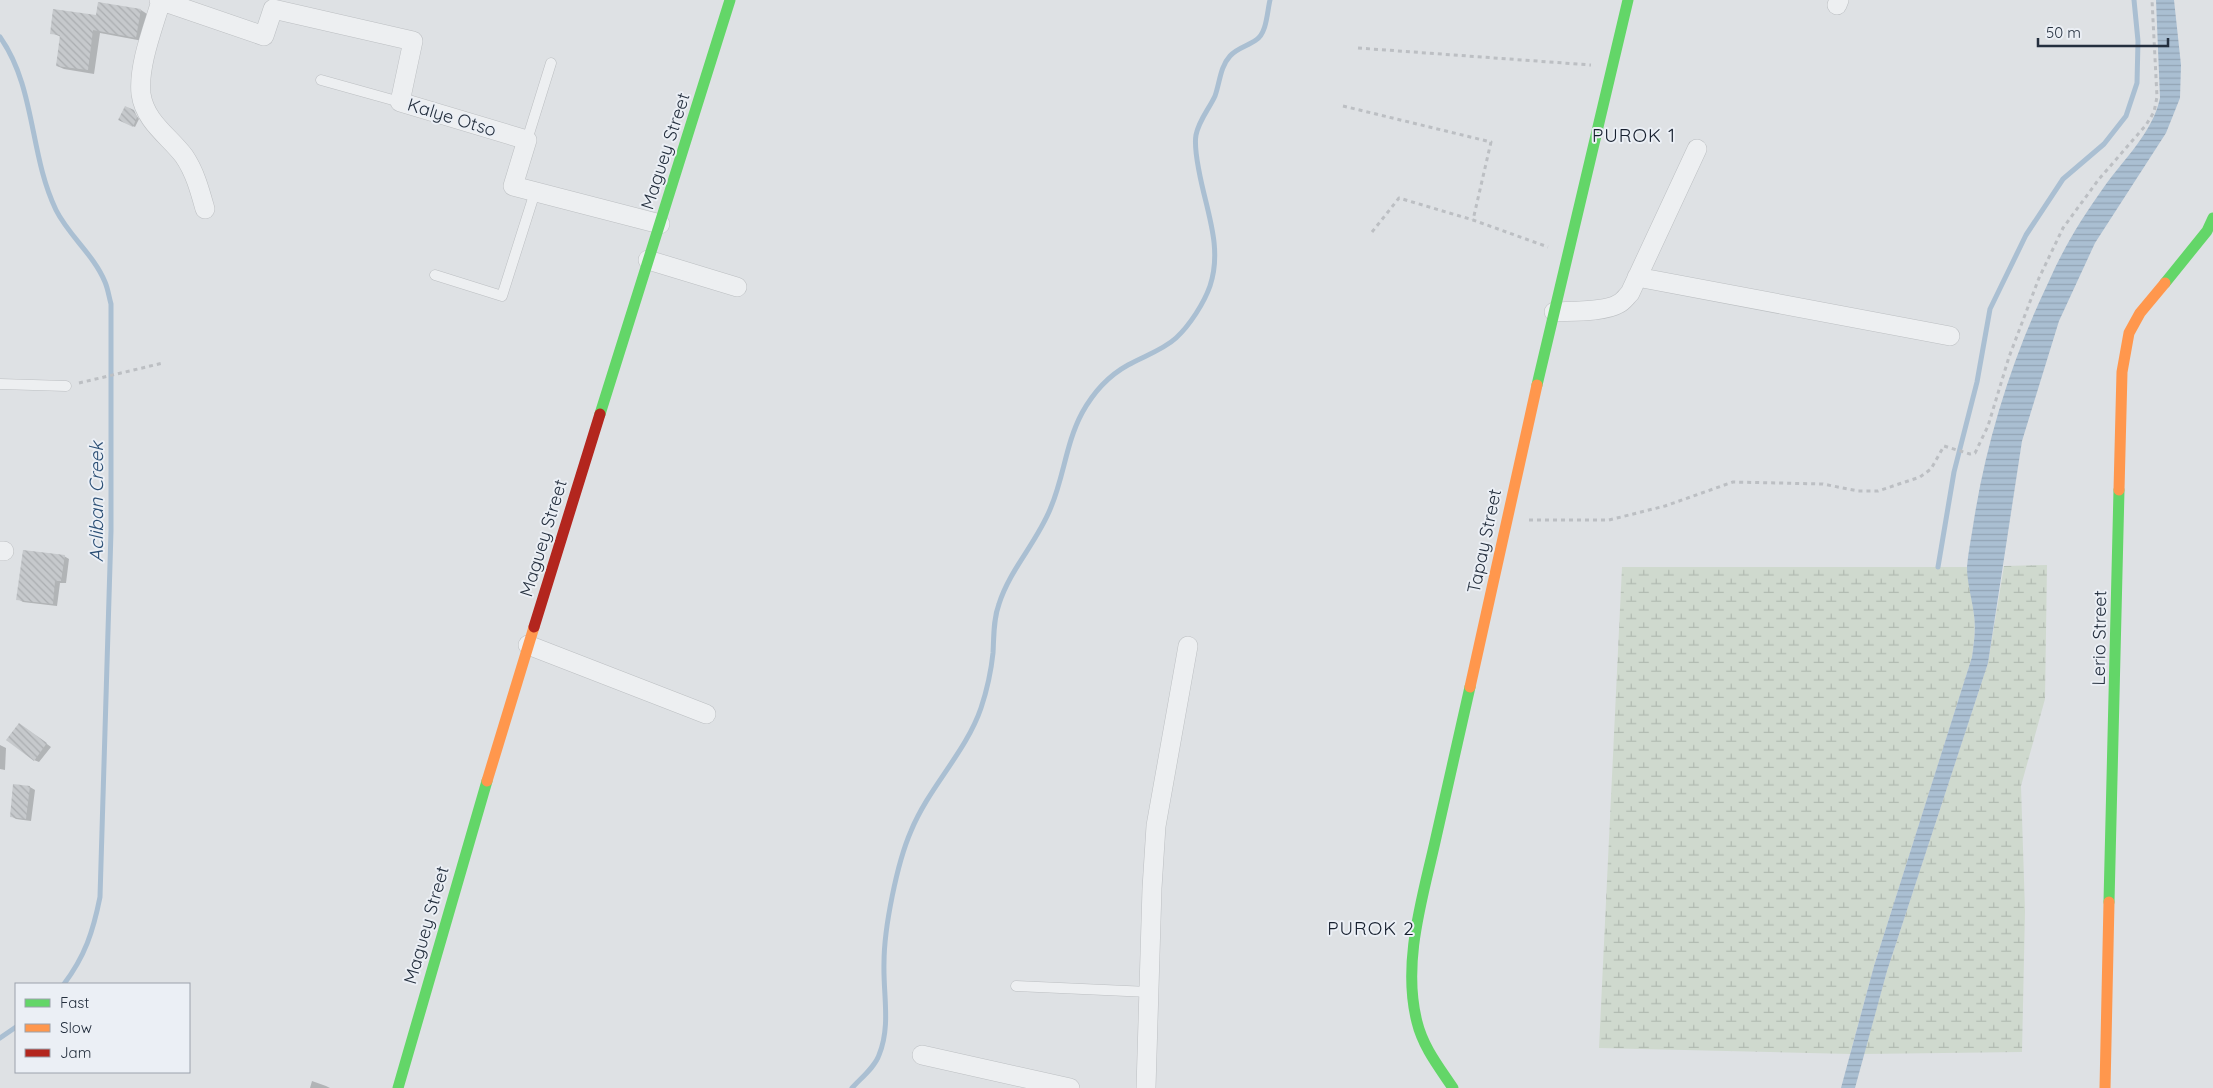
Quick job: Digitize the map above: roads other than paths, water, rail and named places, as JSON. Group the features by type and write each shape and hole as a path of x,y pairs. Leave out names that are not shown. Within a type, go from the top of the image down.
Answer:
{"street":[{"path":"160,0 142,69 141,96 147,112 158,130 184,156 194,174 205,209"},
{"name":"Kalye Otso","path":"160,0 264,36 274,4 413,41 400,102 527,140"},
{"name":"Maguey Street","path":"398,1088 431,966 528,645 730,0"},
{"name":"Tapay Street","path":"1451,1087 1429,1051 1418,1028 1412,990 1413,959 1422,891 1554,312 1628,0"},
{"path":"527,140 513,186 660,224"},
{"path":"1554,312 1617,305 1630,293 1697,149"},
{"name":"Lerio Street","path":"2105,1088 2122,372 2129,333 2140,313 2207,231 2213,218"},
{"path":"648,260 737,287"},
{"path":"1637,277 1950,336"},
{"path":"528,645 706,714"},
{"path":"1146,1088 1156,826 1188,646"},
{"path":"922,1055 1003,1081 1070,1088"}],"lane":[{"path":"527,140 551,63"},
{"path":"321,80 400,102"},
{"path":"435,276 502,296 535,192"},
{"path":"0,384 66,386"},
{"path":"1016,986 1149,992"}],"water":[{"path":"2156,0 2174,0 2181,65 2180,98 2166,133 2095,243 2059,321 2022,441 1988,663 1887,971 1855,1088 1841,1088 1874,966 1972,657 1975,620 1967,562 1978,494 1993,431 2023,340 2061,255 2096,198 2137,145 2156,110 2160,98"}],"waterway":[{"path":"852,1088 874,1064 883,1044 886,1021 884,963 886,932 896,878 906,844 927,799 966,740 981,708 991,667 995,622 999,604 1010,579 1039,532 1051,507 1077,424 1091,399 1108,380 1121,369 1165,346 1181,333 1196,314 1210,286 1214,271 1214,243 1197,162 1195,139 1202,119 1215,96 1224,65 1233,53 1260,37 1266,22 1270,0"},
{"path":"1938,567 1954,472 1977,382 1990,309 2026,235 2063,179 2104,144 2126,116 2137,83 2138,41 2134,0"},
{"name":"Acliban Creek","path":"0,37 12,57 20,78 47,189 61,219 95,263 106,285 111,304 111,531 100,897 83,953 65,983"},
{"name":"Acliban Creek","path":"0,1038 15,1028"}],"district":[{"name":"PUROK 1","path":"1634,135"},
{"name":"PUROK 2","path":"1371,928"}]}
